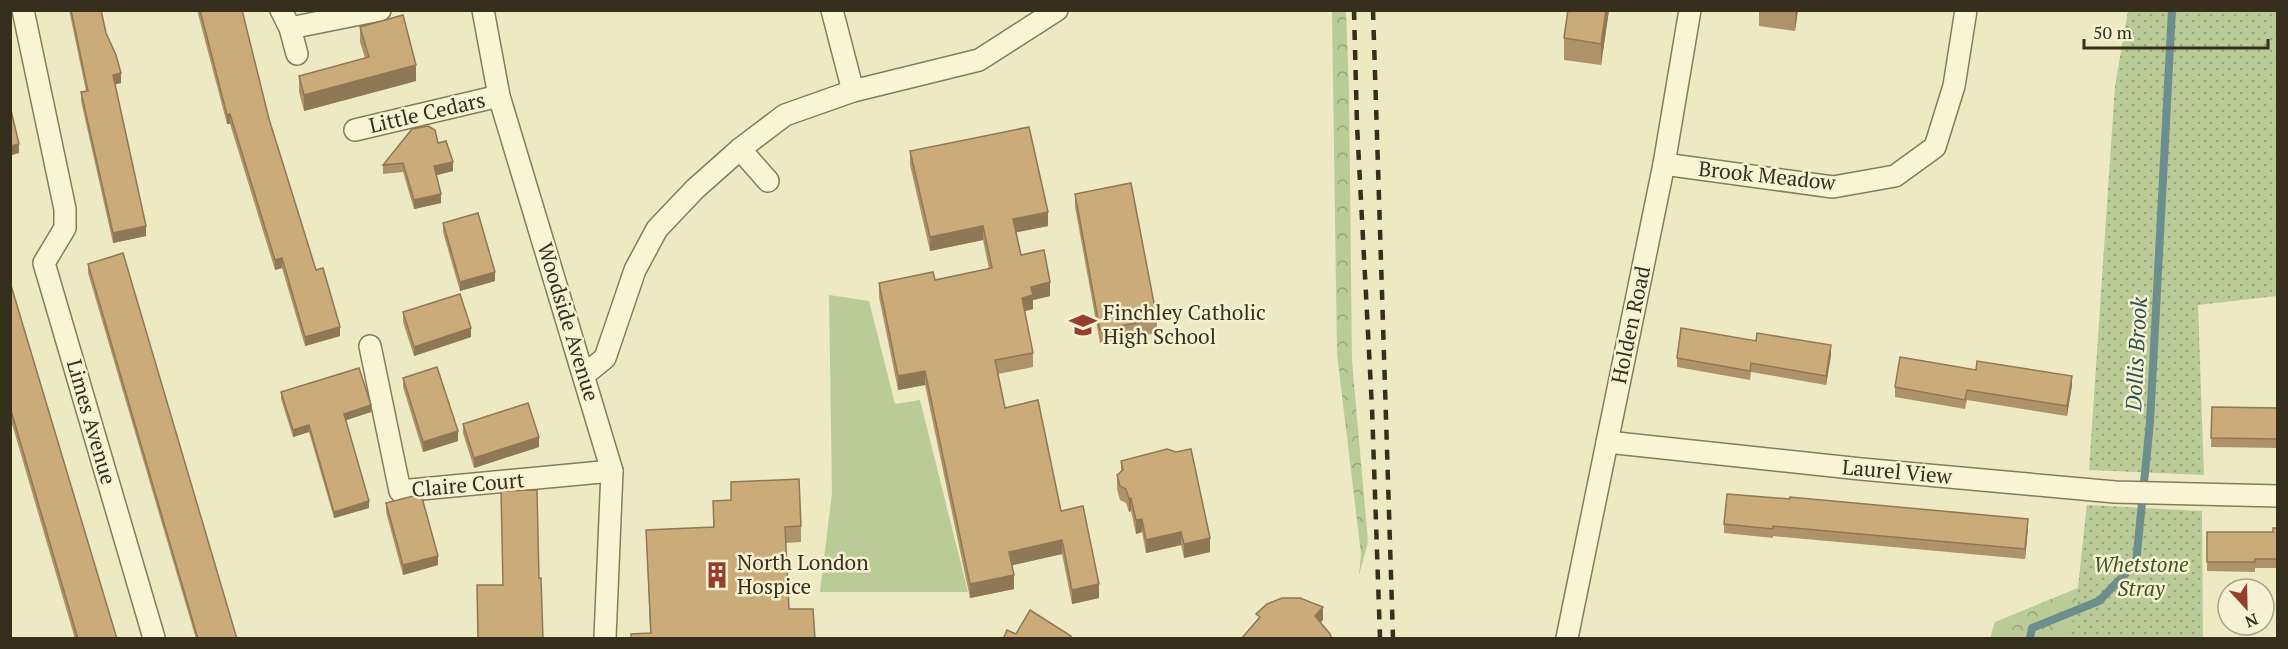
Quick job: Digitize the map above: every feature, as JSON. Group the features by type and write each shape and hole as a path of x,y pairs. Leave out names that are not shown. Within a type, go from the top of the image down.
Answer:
{"street":[{"name":"Limes Avenue","path":"23,10 65,209 64,228 44,263 153,639"},
{"path":"297,54 285,19 380,10"},
{"name":"Woodside Avenue","path":"483,10 499,96 612,471 605,639"},
{"path":"832,10 853,91"},
{"path":"584,375 605,358 635,270 657,229 695,189 740,149 785,115 853,91 979,60 1057,10"},
{"name":"Holden Road","path":"1567,639 1664,164 1690,10"},
{"name":"Brook Meadow","path":"1664,164 1833,187 1895,176 1935,147 1954,86 1966,10"},
{"name":"Little Cedars","path":"355,130 499,96"},
{"path":"740,149 768,181"},
{"name":"Claire Court","path":"370,346 400,491 612,471"},
{"name":"Laurel View","path":"1607,442 1861,469 2115,492 2277,496"}],"green space":[{"path":"1332,11 1346,11 1352,361 1368,542 1359,575 1361,554 1337,354"},
{"path":"2128,11 2277,11 2277,296 2198,305 2204,475 2089,470 2115,86"},
{"path":"829,295 869,301 895,404 920,400 968,592 820,592 832,493"},
{"path":"2087,505 2159,638 1990,638 1995,622 2078,588"},
{"name":"Whetstone Stray","path":"2087,505 2202,511 2203,638 2063,638 2075,617"}],"building":[{"path":"71,10 101,10 106,33 121,73 113,75 146,226 113,233 81,92 88,91"},
{"path":"200,10 242,10 269,119 316,270 323,268 340,327 305,337 282,258 275,260 230,114 227,115"},
{"path":"1568,10 1606,10 1601,44 1564,38"},
{"path":"403,15 416,65 304,95 299,76 369,57 360,27"},
{"path":"10,106 19,144 11,146 10,151"},
{"path":"428,126 435,130 438,143 446,141 453,162 434,166 441,194 414,200 403,163 383,165 412,129"},
{"path":"1029,127 1048,212 1013,219 1021,255 1044,250 1050,282 1031,287 1033,295 1022,298 1033,353 995,360 1005,408 1038,400 1061,511 1083,506 1099,584 1072,590 1062,540 1009,552 1014,575 970,584 925,371 898,376 879,283 933,272 935,280 992,268 983,226 930,237 910,151"},
{"path":"1131,183 1157,319 1100,330 1075,194"},
{"path":"478,213 495,272 460,282 443,223"},
{"path":"123,253 237,639 198,639 88,264"},
{"path":"10,282 117,639 78,639 10,407"},
{"path":"460,294 471,328 414,347 403,312"},
{"path":"1681,328 1756,341 1757,333 1831,345 1826,376 1751,363 1750,371 1677,358"},
{"path":"1900,357 1976,370 1977,361 2072,376 2067,406 1967,390 1965,400 1895,387"},
{"path":"437,367 458,431 423,442 403,378"},
{"path":"359,368 371,405 344,414 369,501 334,512 309,425 293,430 281,392"},
{"path":"528,403 539,437 474,458 463,424"},
{"path":"2212,407 2277,408 2277,439 2211,438"},
{"path":"1167,449 1176,452 1191,449 1210,538 1184,544 1181,532 1146,540 1142,519 1136,520 1131,498 1129,499 1126,489 1120,486 1117,475 1123,470 1121,461"},
{"name":"North London Hospice","path":"799,479 801,526 785,527 789,609 813,609 815,639 631,639 631,634 651,633 646,530 714,527 713,501 731,500 731,482"},
{"path":"537,490 543,639 478,639 477,585 503,585 501,491"},
{"path":"421,494 438,556 403,565 386,503"},
{"path":"1727,494 1790,499 1790,497 2028,519 2025,549 1773,526 1773,529 1724,524"},
{"path":"2273,528 2277,528 2277,559 2255,559 2255,562 2207,562 2207,532 2273,532"},
{"path":"1282,598 1300,598 1323,607 1315,616 1332,639 1241,639 1260,617 1256,614 1267,604"},
{"path":"1030,610 1071,636 1070,639 1003,639 1007,630 1016,634"}],"waterway":[{"name":"Dollis Brook","path":"2030,638 2032,628 2099,601 2136,563 2150,422 2172,10"}],"railway":[{"path":"1354,10 1380,638"},
{"path":"1373,10 1393,638"}],"place":[{"name":"Finchley Catholic High School","path":"1083,325"},
{"name":"North London Hospice","path":"717,575"}]}
